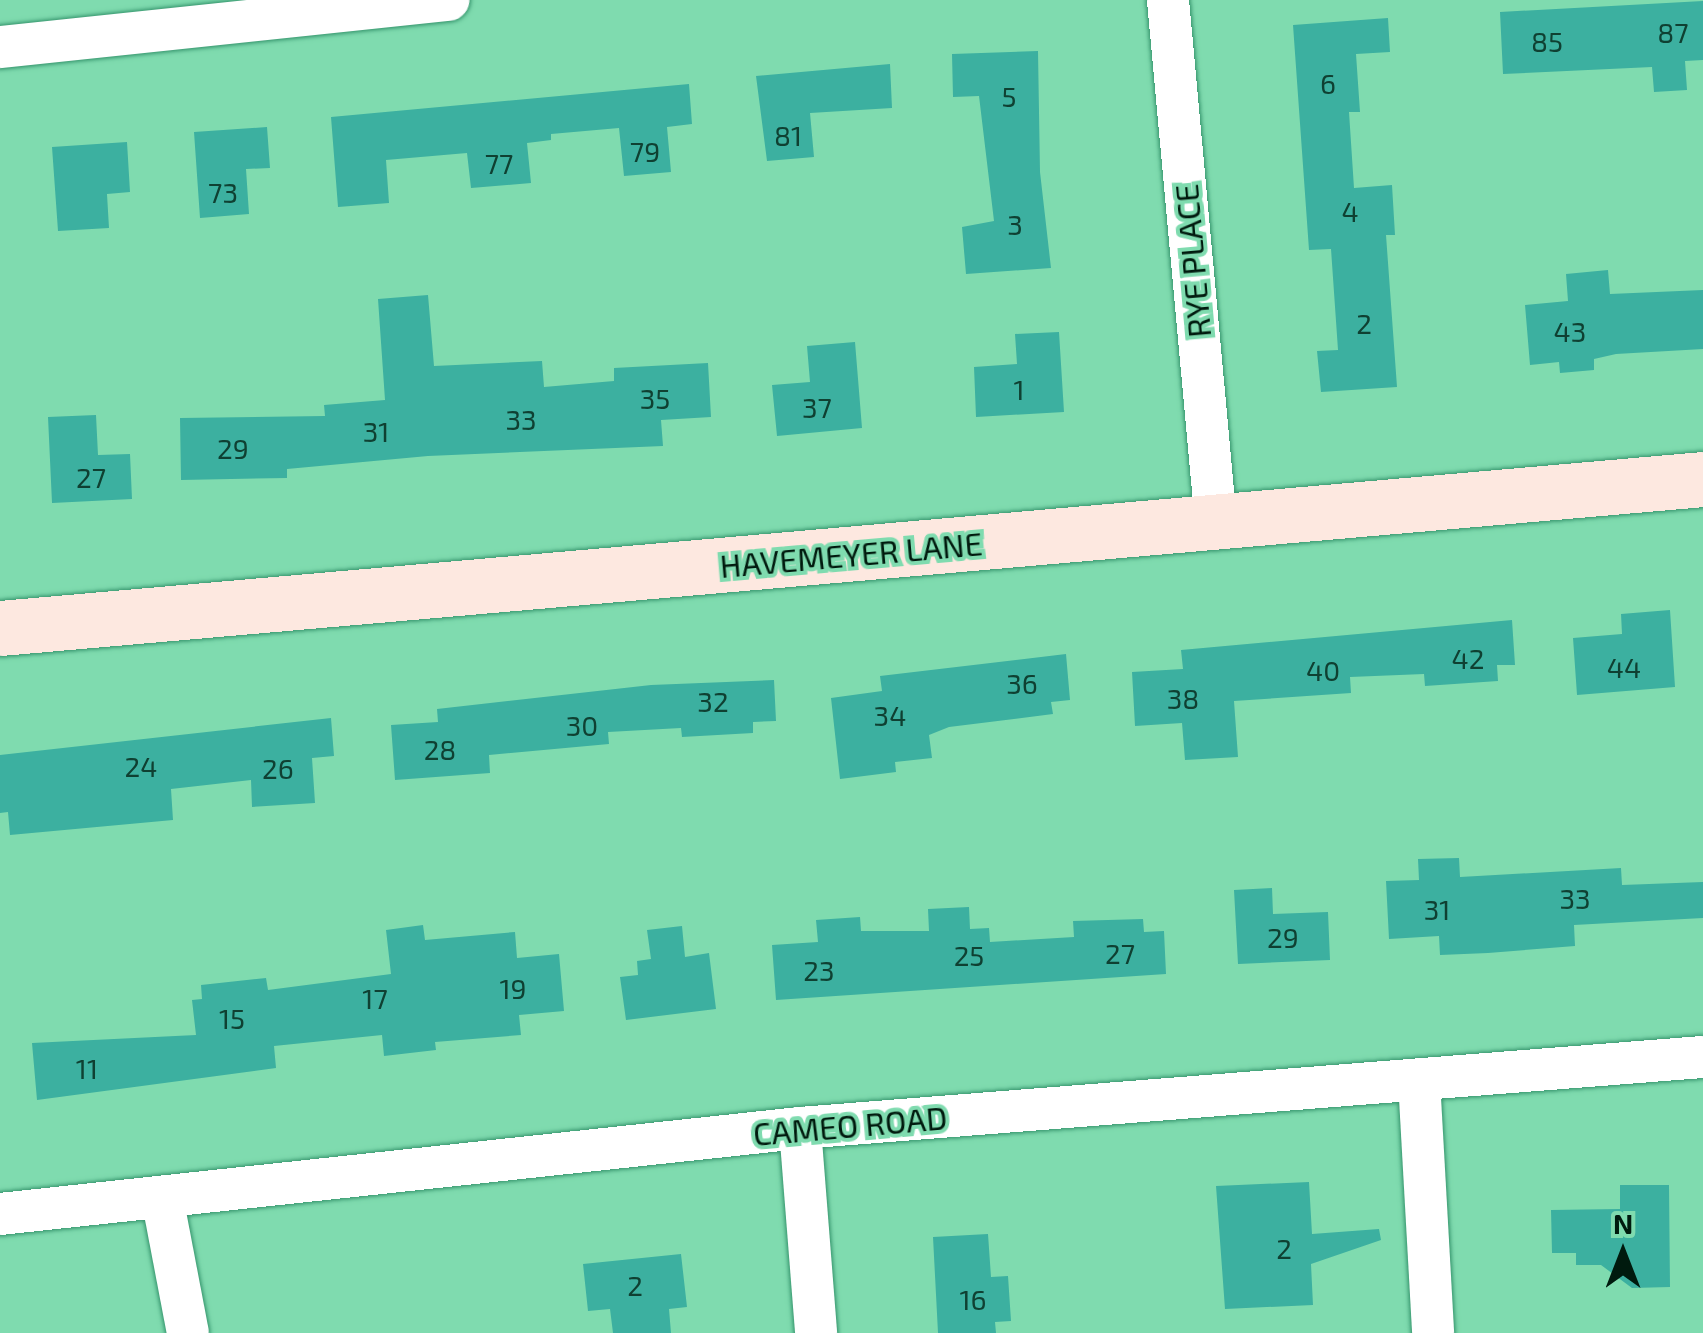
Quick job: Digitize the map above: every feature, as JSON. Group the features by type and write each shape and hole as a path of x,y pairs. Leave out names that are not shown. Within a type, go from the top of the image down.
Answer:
{"street":[{"path":"0,47 449,0"},
{"name":"RYE PLACE","path":"1168,0 1216,522"},
{"name":"HAVEMEYER LANE","path":"0,628 1703,479"},
{"name":"CAMEO ROAD","path":"0,1214 800,1128 1703,1057"},
{"path":"1419,1080 1434,1333"},
{"path":"800,1128 816,1333"},
{"path":"162,1196 188,1333"}],"building":[{"path":"1703,1 1703,60 1685,61 1687,90 1654,92 1652,67 1503,74 1500,12"},
{"path":"1388,18 1390,52 1356,54 1360,112 1349,112 1354,188 1392,185 1395,235 1386,235 1397,387 1321,392 1317,351 1338,350 1331,249 1309,250 1293,25"},
{"path":"1038,51 1040,172 1051,268 966,274 962,227 994,221 979,96 953,97 952,54"},
{"path":"890,64 892,108 810,113 814,157 767,161 756,76"},
{"path":"689,84 692,124 667,127 671,172 624,176 619,128 551,134 551,140 527,143 531,183 471,188 467,153 386,160 389,203 338,207 331,117"},
{"path":"267,127 270,168 246,169 249,214 200,218 194,132"},
{"path":"127,142 130,192 107,194 109,228 58,231 52,147"},
{"path":"1608,270 1610,294 1703,290 1703,349 1616,354 1594,359 1594,370 1560,373 1559,362 1530,365 1525,305 1568,301 1566,274"},
{"path":"428,295 434,366 542,361 544,387 614,381 614,368 708,363 711,417 661,420 663,446 428,456 287,469 287,478 181,480 180,418 325,416 324,405 385,400 378,299"},
{"path":"1059,332 1064,412 976,417 974,367 1017,364 1015,334"},
{"path":"855,342 862,428 777,436 772,385 810,382 807,346"},
{"path":"96,415 98,455 130,454 132,499 52,503 48,417"},
{"path":"1670,610 1675,687 1577,695 1573,638 1622,634 1621,614"},
{"path":"1512,620 1515,665 1497,665 1498,681 1425,686 1424,674 1350,677 1351,693 1234,701 1238,757 1185,760 1182,723 1135,726 1132,672 1183,669 1181,650"},
{"path":"1066,654 1070,700 1051,702 1053,714 949,727 929,735 932,758 895,762 896,772 840,779 831,698 882,691 880,676"},
{"path":"774,680 776,721 753,722 753,733 682,737 681,728 608,732 609,744 489,755 490,773 395,780 391,725 438,722 437,709 651,685"},
{"path":"331,718 334,756 312,758 315,803 252,807 251,780 171,789 173,820 10,835 8,812 0,813 0,755"},
{"path":"1459,858 1460,877 1621,868 1622,885 1703,882 1703,918 1574,925 1575,946 1488,953 1440,955 1439,936 1389,939 1386,881 1419,880 1418,859"},
{"path":"1272,888 1273,914 1328,912 1330,960 1238,964 1234,890"},
{"path":"969,907 970,929 989,928 990,942 1074,937 1073,921 1143,919 1144,932 1164,931 1166,974 776,1000 772,945 818,942 816,920 860,917 861,931 929,931 928,909"},
{"path":"423,925 425,940 515,932 517,958 559,954 564,1011 519,1015 521,1035 435,1042 436,1050 384,1056 382,1035 274,1046 276,1068 37,1100 32,1043 196,1035 192,1000 202,999 201,985 266,978 268,990 391,974 386,930"},
{"path":"682,926 685,957 709,953 716,1009 626,1020 620,977 638,975 637,961 651,959 647,930"},
{"path":"1309,1182 1312,1234 1379,1229 1381,1240 1311,1264 1313,1305 1225,1309 1216,1186"},
{"path":"1620,1185 1669,1185 1670,1287 1632,1288 1601,1265 1576,1265 1576,1253 1552,1253 1551,1210 1620,1209"},
{"path":"988,1234 991,1277 1008,1276 1011,1321 995,1322 996,1333 938,1333 933,1237"},
{"path":"681,1254 687,1307 669,1309 671,1333 613,1333 610,1309 588,1311 583,1264"}]}
